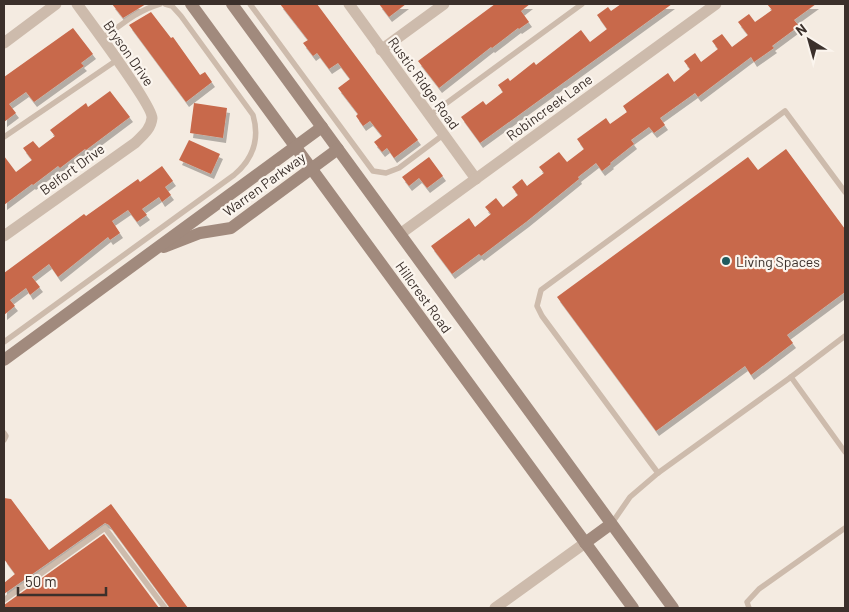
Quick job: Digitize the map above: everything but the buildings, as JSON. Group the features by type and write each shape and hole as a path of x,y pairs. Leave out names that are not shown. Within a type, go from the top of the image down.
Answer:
{"main road":[{"name":"Hillcrest Road","path":"191,4 633,608"},
{"name":"Hillcrest Road","path":"232,4 673,608"},
{"name":"Warren Parkway","path":"4,360 322,127"},
{"name":"Warren Parkway","path":"146,255 200,233 231,228 338,149"},
{"path":"585,543 611,524"}],"street":[{"path":"4,43 56,4"},
{"name":"Bryson Drive","path":"77,4 117,60 152,114 151,121"},
{"name":"Rustic Ridge Road","path":"349,4 476,179"},
{"path":"381,50 444,4"},
{"name":"Robincreek Lane","path":"400,234 716,4"},
{"name":"Belfort Drive","path":"4,236 135,143 146,132 151,121"},
{"path":"495,608 585,543"}],"lane":[{"path":"102,39 137,13 160,4"},
{"path":"4,342 234,175 251,157 256,134 253,115 180,16 172,6 166,4"},
{"path":"250,4 373,171 386,173 399,168 443,135"},
{"path":"429,116 582,4"},
{"path":"4,138 117,60"},
{"path":"658,473 542,316 537,306 541,290 785,111 845,192"},
{"path":"611,524 630,497 658,473 845,336"},
{"path":"791,377 845,452"},
{"path":"4,433 6,436 4,440"},
{"path":"4,600 105,528 165,608"},
{"path":"749,608 747,602 759,589 845,528"}],"place":[{"name":"Living Spaces","path":"726,261"}]}
